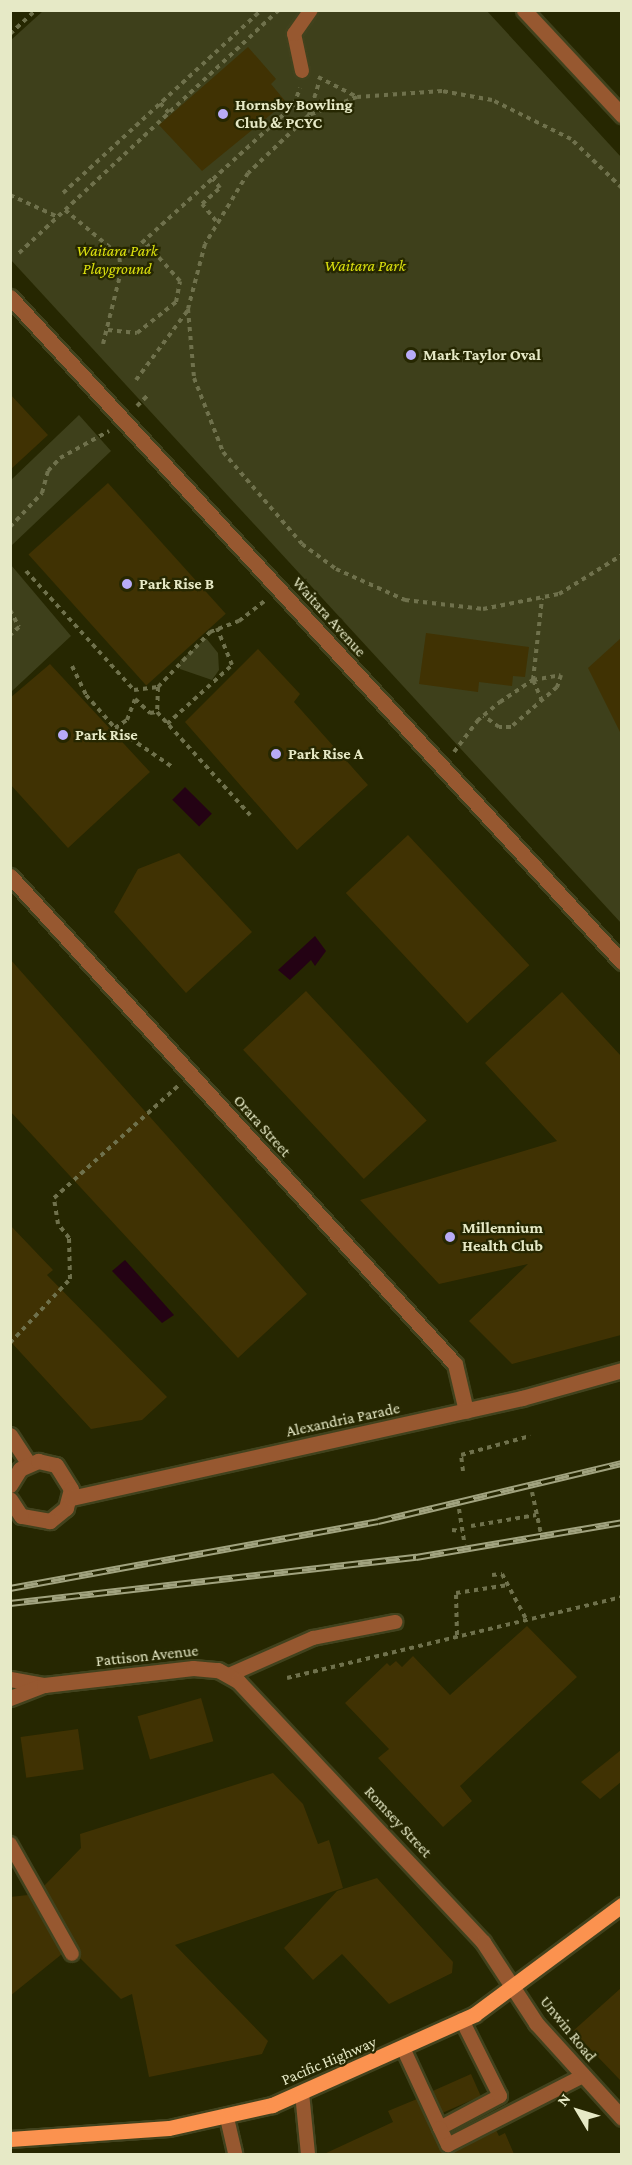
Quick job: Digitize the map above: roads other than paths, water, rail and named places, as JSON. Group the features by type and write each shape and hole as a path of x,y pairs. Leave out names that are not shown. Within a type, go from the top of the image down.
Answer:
{"main road":[{"name":"Pacific Highway","path":"11,2138 169,2128 227,2118 302,2093 462,2020 513,1988 621,1905"}],"street":[{"path":"524,10 621,115"},
{"name":"Waitara Avenue","path":"10,297 620,958"},
{"name":"Orara Street","path":"10,876 455,1364 466,1412"},
{"name":"Alexandria Parade","path":"71,1498 466,1412 621,1370"},
{"path":"10,1435 28,1463"},
{"path":"12,1505 30,1521 50,1521 71,1498 69,1479 56,1465 28,1463"},
{"path":"10,1485 28,1463"},
{"name":"Pattison Avenue","path":"10,1698 44,1685 193,1668 229,1676 248,1688"},
{"name":"Pattison Avenue","path":"10,1679 44,1685"},
{"name":"Romsey Street","path":"248,1688 477,1935 513,1988"},
{"name":"Unwin Road","path":"513,1988 536,2024 621,2118"}],"lane":[{"path":"302,71 294,34 311,10"},
{"path":"229,1676 313,1638 395,1622"},
{"path":"10,1844 72,1954"},
{"path":"462,2020 509,2115"},
{"path":"403,2048 448,2145 583,2076"},
{"path":"302,2093 308,2154"},
{"path":"440,2127 500,2096"},
{"path":"227,2118 235,2154"}],"railway":[{"path":"10,1588 378,1521 622,1463"},
{"path":"10,1603 416,1557 622,1522"}],"place":[{"name":"Hornsby Bowling Club & PCYC","path":"223,114"},
{"name":"Mark Taylor Oval","path":"411,355"},
{"name":"Park Rise B","path":"127,584"},
{"name":"Park Rise","path":"63,735"},
{"name":"Park Rise A","path":"276,754"},
{"name":"Millennium Health Club","path":"450,1237"}],"park label":[{"name":"Waitara Park Playground","path":"117,260"},
{"name":"Waitara Park","path":"365,266"}]}
